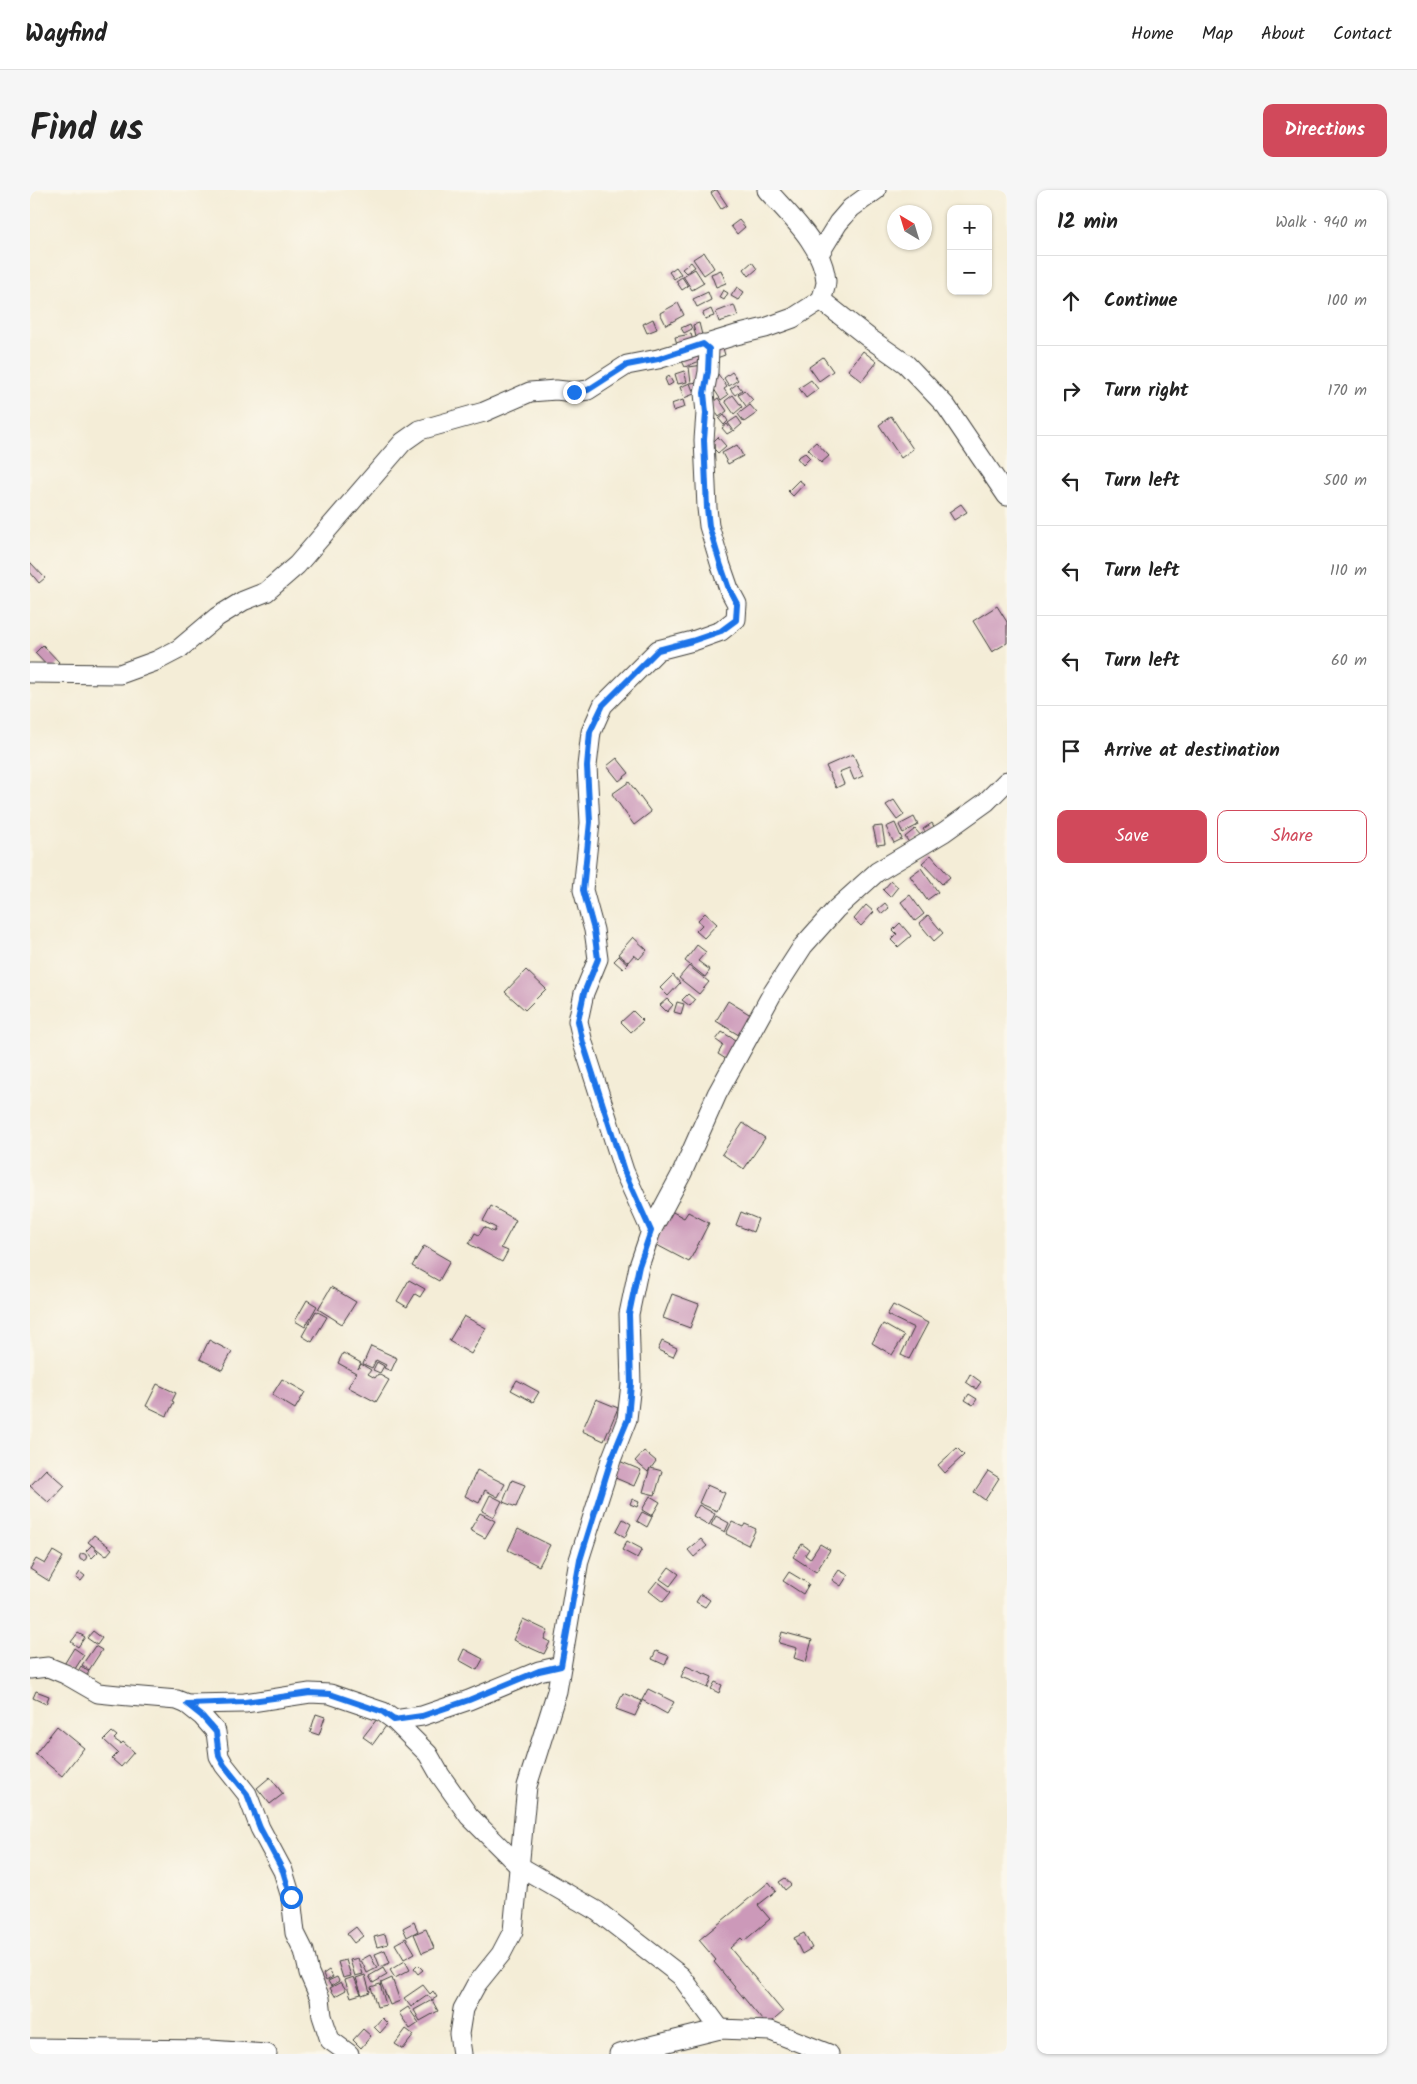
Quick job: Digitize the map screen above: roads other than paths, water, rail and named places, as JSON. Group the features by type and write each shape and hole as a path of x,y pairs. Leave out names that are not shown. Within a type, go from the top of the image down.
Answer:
{"street":[{"path":"30,673 120,674 156,661 179,649 217,617 243,601 266,592 291,570 403,442 420,430 484,412 530,392 556,390 574,392 588,390 627,365 658,359 703,344 765,328 793,318 821,300 826,282 819,254 797,223 767,190"},
{"path":"819,254 838,223 851,208 876,190"},
{"path":"821,300 906,364 946,406 1007,496"},
{"path":"651,1231 624,1171 583,1043 578,1021 584,993 598,959 594,930 583,890 590,822 587,766 590,732 603,705 634,672 658,650 721,631 736,620 737,604 729,589 709,526 704,440 706,413 704,393 708,372 709,349 703,344"},
{"path":"462,2054 459,2034 463,2009 476,1985 501,1954 513,1931 527,1786 557,1691 580,1560 611,1460 628,1419 631,1384 629,1314 639,1266 651,1231 682,1173 717,1094 772,994 803,946 836,909 877,872 944,832 986,802 1007,781"},
{"path":"394,1720 422,1716 469,1700 539,1671 561,1666"},
{"path":"30,1669 48,1667 65,1674 98,1693 177,1700 187,1704 202,1716 216,1732 219,1756 247,1794 260,1828 283,1871 291,1897 294,1933 304,1951 309,1973 320,1998 322,2016 330,2040 349,2054"},
{"path":"187,1704 245,1702 310,1693 330,1694 383,1712 394,1720 428,1754 469,1816 519,1866 597,1911 681,1976 720,2029"},
{"path":"619,2054 720,2029 771,2031 828,2054"},
{"path":"30,2048 210,2050 267,2054"}]}
